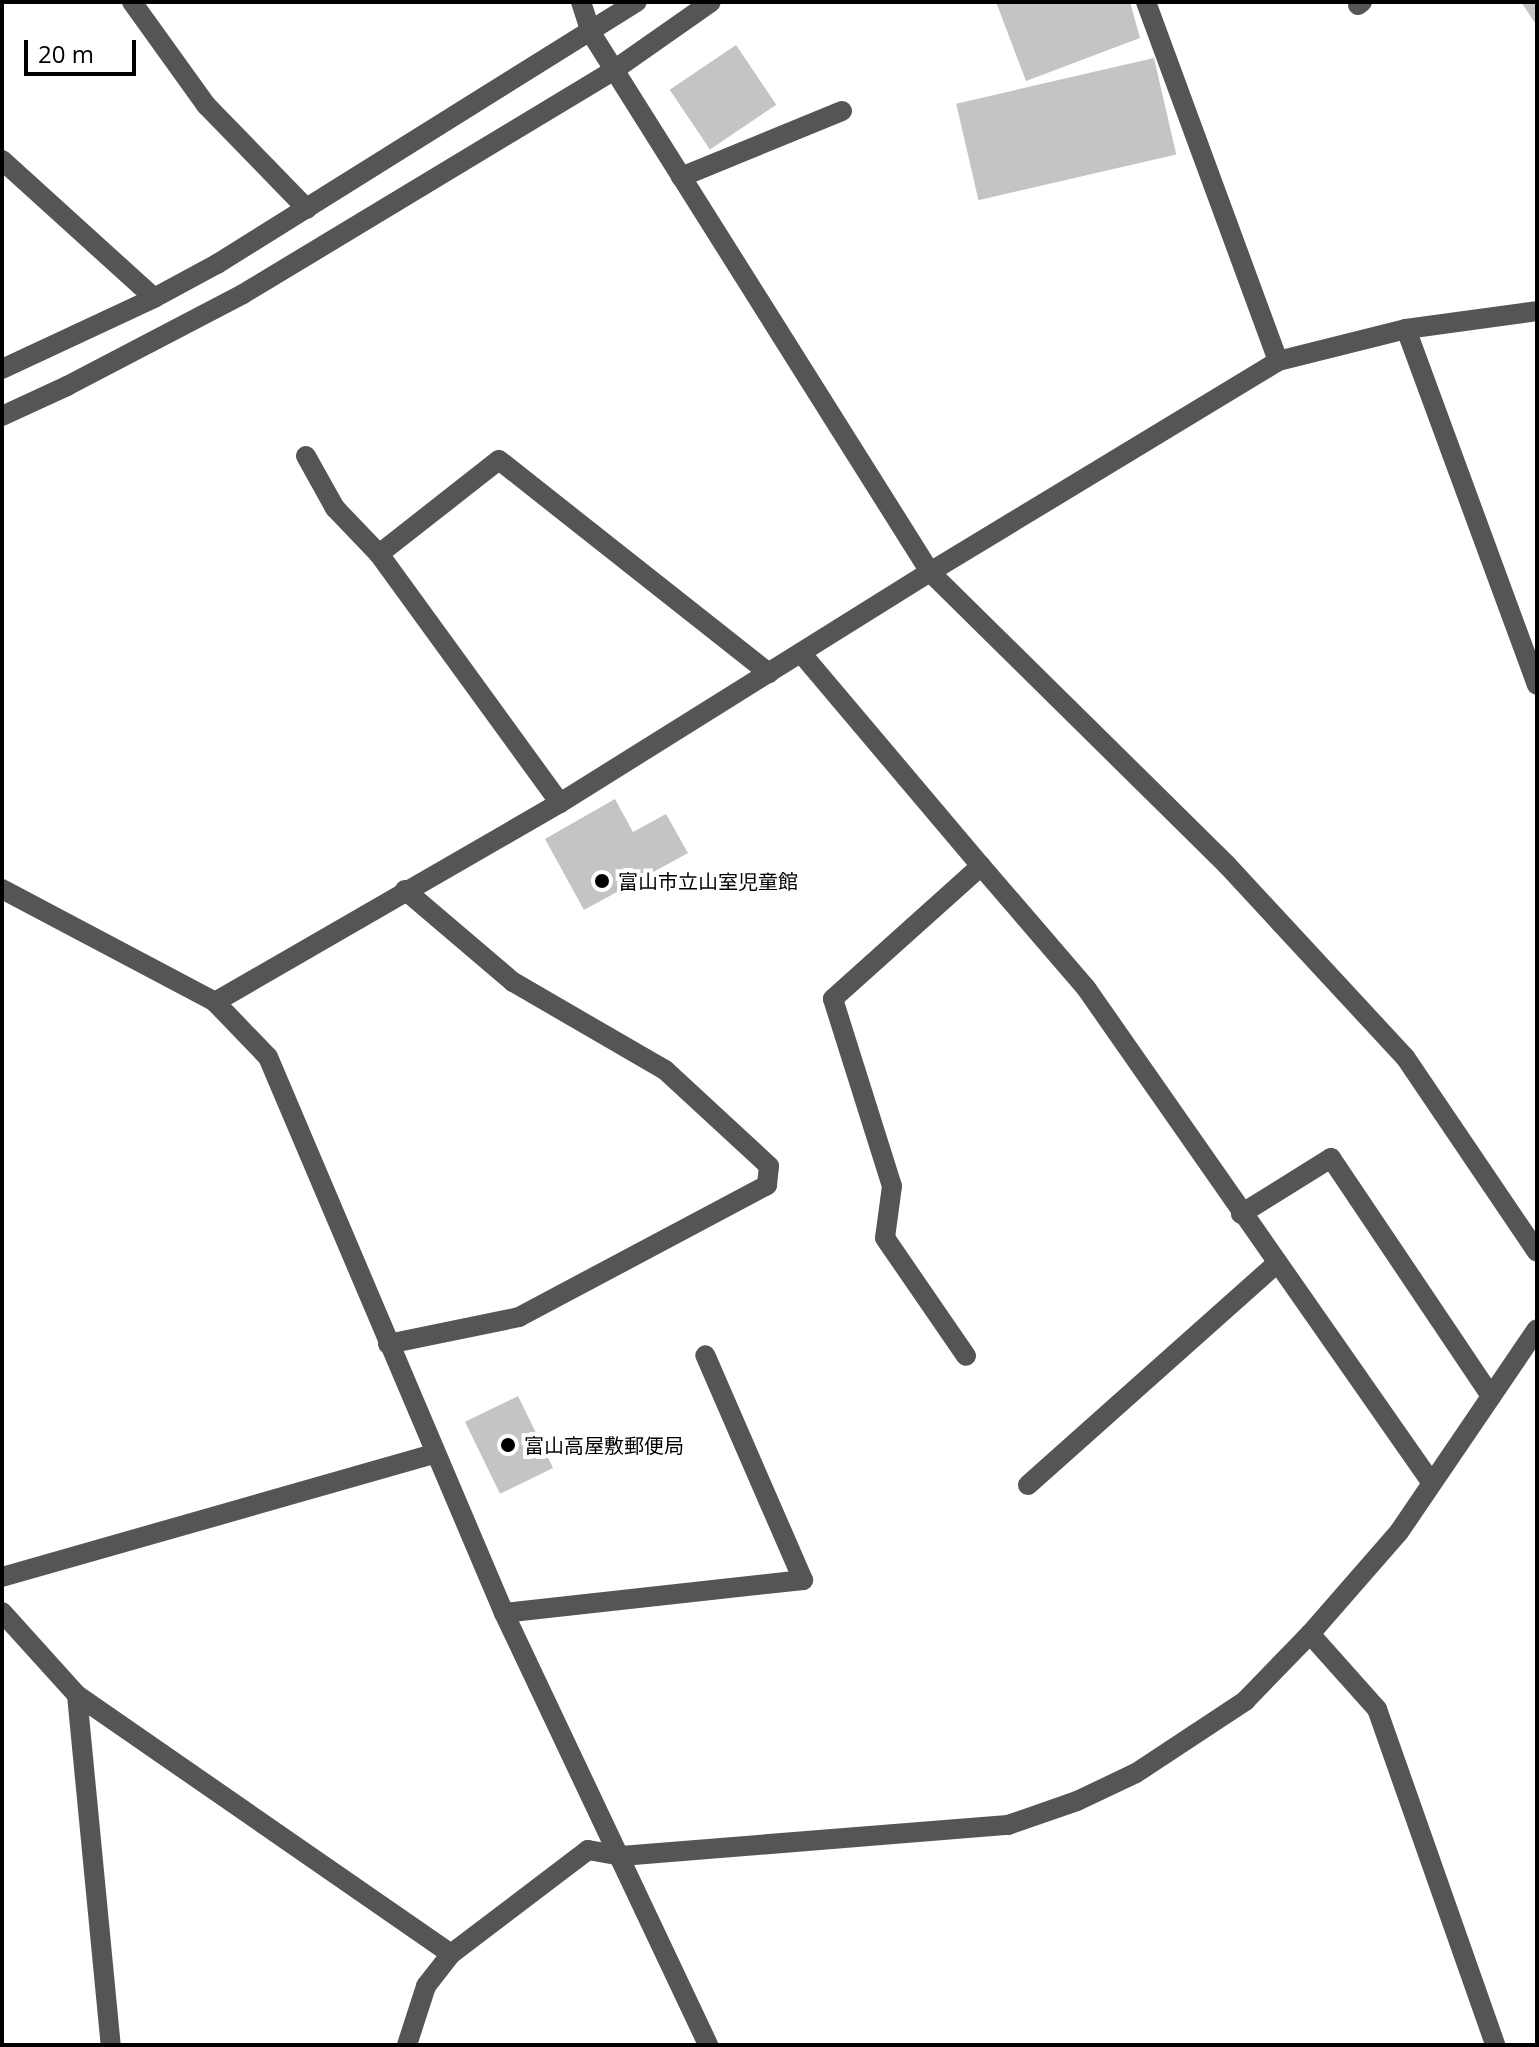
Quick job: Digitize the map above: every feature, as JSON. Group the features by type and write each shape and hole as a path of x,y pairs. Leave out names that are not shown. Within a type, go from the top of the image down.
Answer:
{"street":[{"path":"132,2 206,105 307,209"},
{"path":"581,2 591,33 930,572 1227,865 1405,1057 1537,1252"},
{"path":"2,369 154,298 307,209 637,2"},
{"path":"2,416 67,386 243,294 614,70 711,2"},
{"path":"1146,2 1278,361"},
{"path":"681,177 842,111"},
{"path":"2,160 154,298"},
{"path":"215,1002 560,803 930,572 1278,361 1406,329 1537,311"},
{"path":"1406,329 1537,685"},
{"path":"306,456 335,508 379,554 560,803"},
{"path":"379,554 499,460 769,673"},
{"path":"801,653 1086,988 1431,1482"},
{"path":"966,1356 885,1238 892,1186 833,999 981,866"},
{"path":"2,889 215,1002 268,1057 504,1613 708,2045"},
{"path":"388,1344 519,1317 767,1185 769,1166 665,1070 513,982 405,890"},
{"path":"1241,1214 1331,1158 1491,1396"},
{"path":"1028,1485 1276,1264"},
{"path":"407,2045 426,1986 451,1954 588,1850 621,1856 1008,1825 1077,1801 1136,1773 1245,1701 1310,1634 1399,1532 1537,1329"},
{"path":"504,1613 803,1580 705,1355"},
{"path":"2,1577 434,1454"},
{"path":"2,1612 77,1695 451,1954"},
{"path":"1310,1634 1377,1709 1495,2045"},
{"path":"77,1695 111,2045"}],"building":[{"path":"996,2 1130,2 1140,38 1026,81"},
{"path":"1521,2 1537,2 1537,26"},
{"path":"736,45 776,105 710,149 670,90"},
{"path":"1154,58 1176,154 978,200 956,104"},
{"name":"富山市立山室児童館","path":"615,799 633,832 666,814 688,853 584,910 545,839"},
{"path":"518,1396 553,1468 500,1494 465,1422"}],"place":[{"name":"富山市立山室児童館","path":"602,881"},
{"name":"富山高屋敷郵便局","path":"508,1445"}]}
